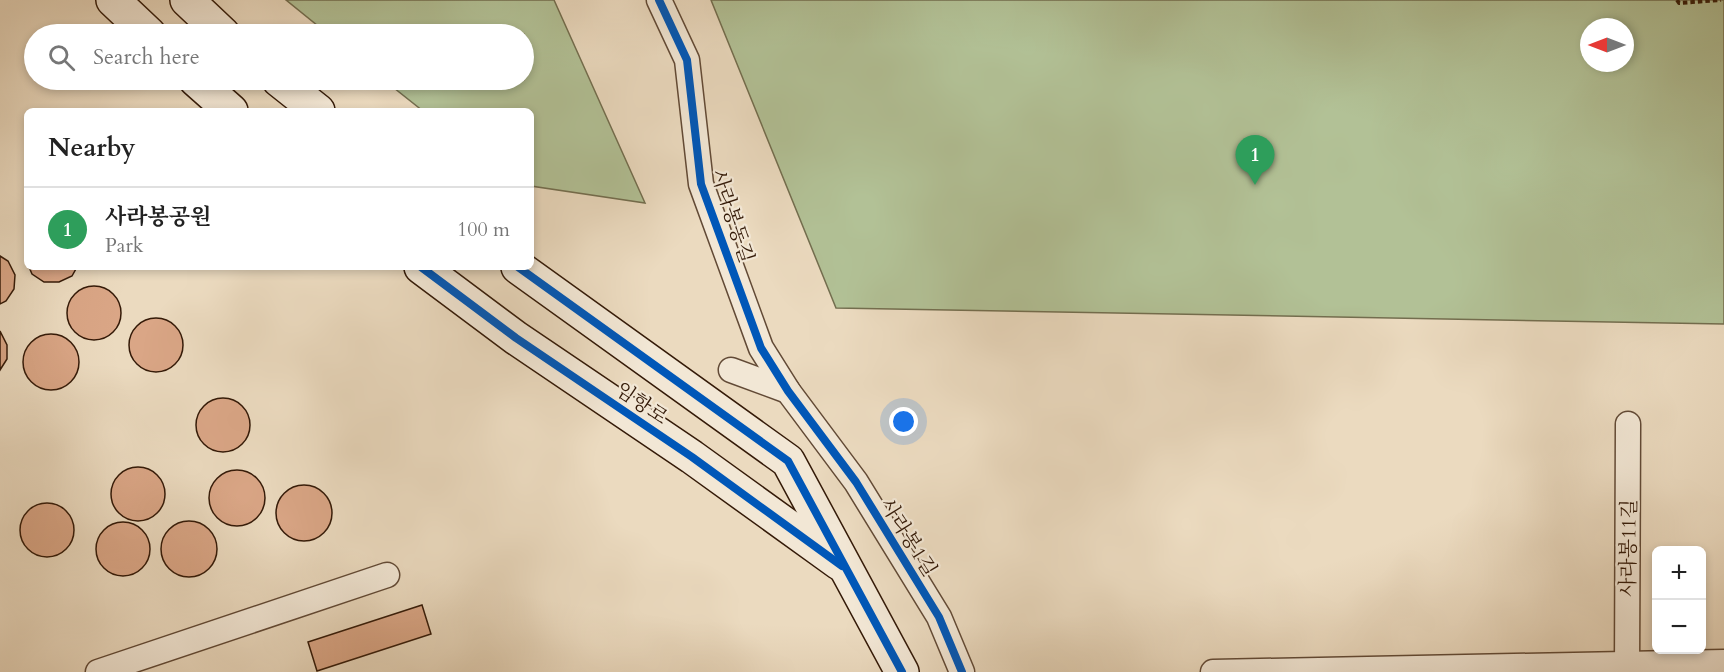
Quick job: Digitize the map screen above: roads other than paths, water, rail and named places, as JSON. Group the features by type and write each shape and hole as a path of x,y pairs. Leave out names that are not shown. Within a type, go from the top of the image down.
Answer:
{"main road":[{"path":"113,0 138,24"},
{"path":"188,0 213,24"},
{"path":"207,90 228,108"},
{"path":"292,90 314,108"},
{"name":"임항로","path":"426,270 516,338 692,457 845,568"},
{"name":"임항로","path":"522,270 788,461 902,672"}],"street":[{"name":"사라봉동길","path":"659,0 687,60 701,184 761,348 788,392 816,427"},
{"path":"731,370 788,392"},
{"name":"사라봉11길","path":"1627,668 1628,424"},
{"name":"사라봉1길","path":"816,427 856,482 939,617 962,672"},
{"path":"98,672 387,575"},
{"path":"1213,672 1627,668 1724,662"}],"place":[{"name":"사라봉공원","path":"1255,185"}]}
